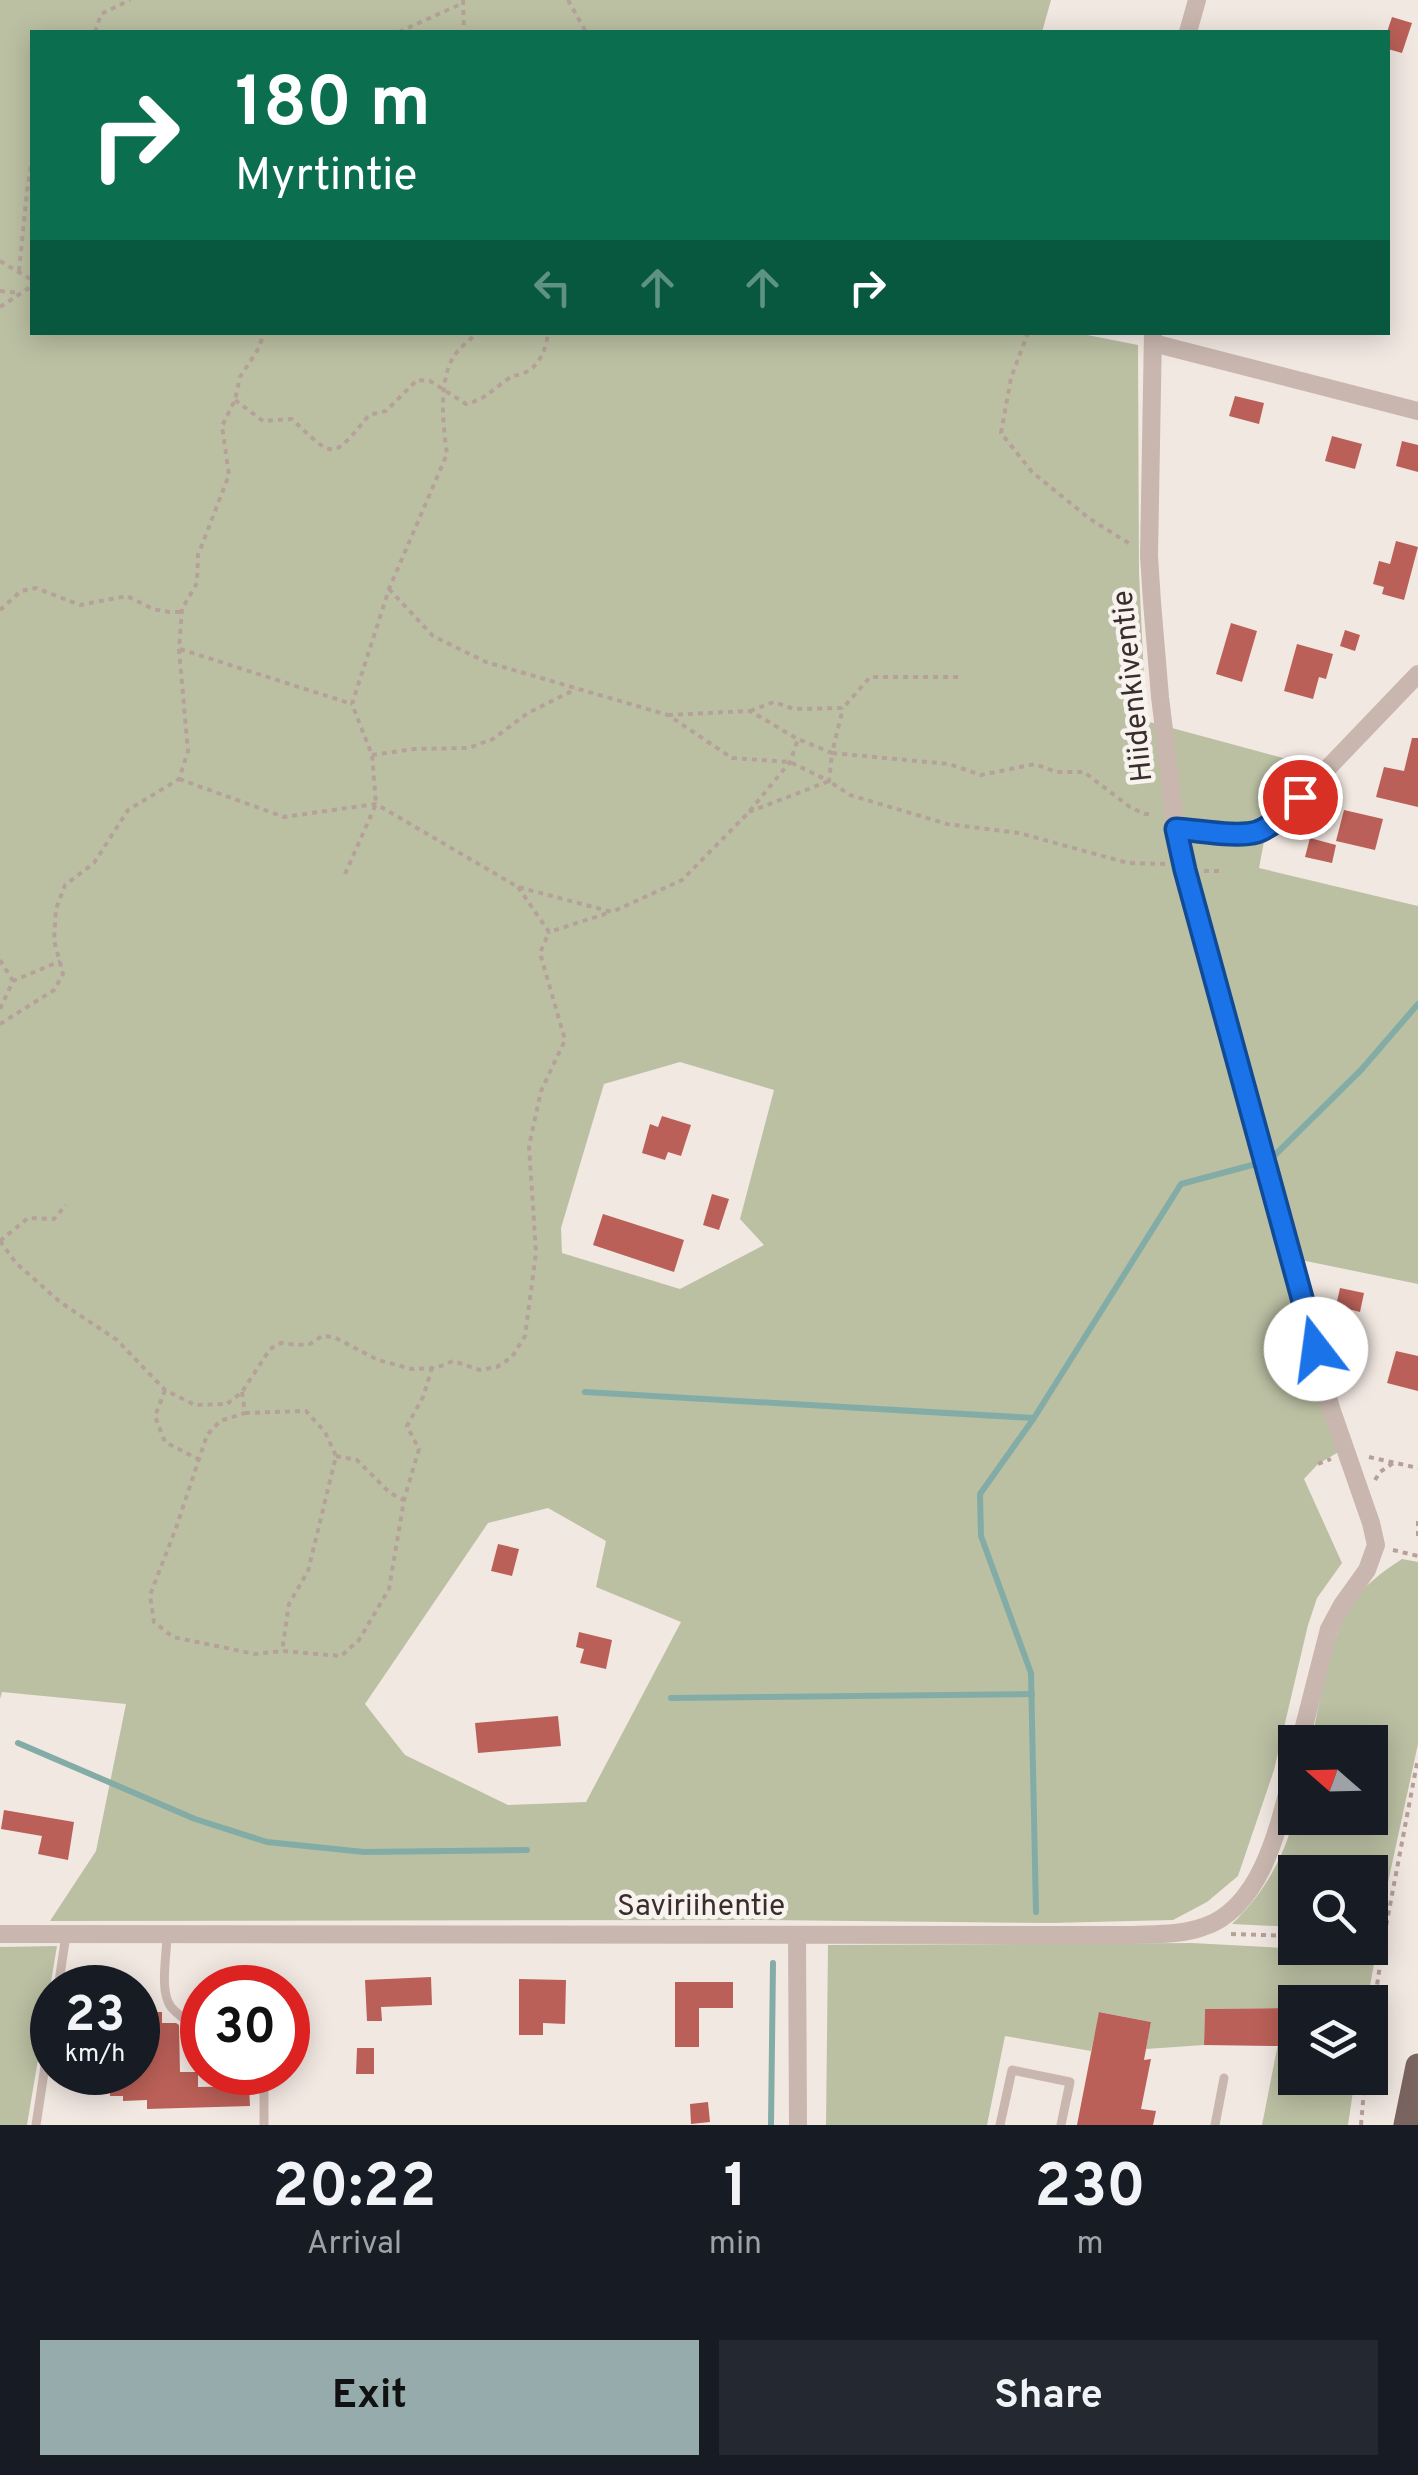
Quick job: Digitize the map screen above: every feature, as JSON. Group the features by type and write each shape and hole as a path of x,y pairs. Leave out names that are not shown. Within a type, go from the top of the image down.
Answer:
{"main road":[{"path":"1406,2125 1418,2066"}],"street":[{"path":"1189,30 1198,0"},
{"path":"1153,338 1418,411"},
{"name":"Hiidenkiventie","path":"1153,338 1149,556 1175,822 1331,1408 1376,1545"},
{"path":"1175,822 1238,833 1257,832 1279,819 1418,674"},
{"path":"1305,1725 1330,1629 1367,1570 1376,1545"},
{"path":"1207,1926 1232,1910 1253,1886 1278,1827"},
{"name":"Saviriihentie","path":"0,1934 1132,1935 1207,1926"},
{"path":"797,1935 798,2125"}],"lane":[{"path":"1309,1320 1332,1314 1355,1323"},
{"path":"61,1965 66,1935"},
{"path":"167,1935 166,1999 180,2014"},
{"path":"1000,2125 1012,2070 1070,2082 1061,2125"},
{"path":"1216,2125 1224,2078"},
{"path":"36,2125 41,2095"},
{"path":"264,2095 264,2125"}],"path":[{"path":"96,30 101,14 130,0"},
{"path":"568,0 585,30"},
{"path":"402,30 463,2 464,30"},
{"path":"19,271 30,170"},
{"path":"0,261 30,281"},
{"path":"0,307 30,285"},
{"path":"0,291 22,293"},
{"path":"0,1024 54,990 64,974 54,940 56,909 65,885 94,863 128,810 180,779 188,751 179,649 182,612 198,583 198,555 230,475 222,426 261,335"},
{"path":"345,874 376,804 372,755 352,704 389,589 446,454 444,378 454,355 475,335"},
{"path":"235,400 263,420 292,419 319,445 330,450 342,448 369,414 386,411 418,380 430,380 466,404 483,399 511,377 528,372 538,363 548,335"},
{"path":"1027,335 1011,378 1001,433 1032,472 1090,519 1149,556"},
{"path":"0,610 21,592 36,588 80,605 128,596 153,608 182,612"},
{"path":"389,589 432,636 486,662 668,715 732,758 790,762 850,795 948,824 1019,832 1128,863 1162,862"},
{"path":"179,649 352,704"},
{"path":"829,781 842,708 870,677 960,677"},
{"path":"372,755 468,748 493,738 528,713 577,688"},
{"path":"668,715 750,711 774,702 794,709 842,708"},
{"path":"750,711 798,739 832,753 949,764 981,775 1035,764 1056,772 1084,772 1130,807 1175,822"},
{"path":"66,1205 54,1219 28,1218 0,1241 16,1263 60,1302 117,1340 165,1390 194,1404 227,1404 242,1392 270,1349 281,1343 310,1344 322,1336 378,1360 412,1369 453,1361 480,1370 512,1357 525,1336 536,1253 529,1146 541,1092 565,1040 540,953 550,932 612,912 682,880 748,813 790,762 798,739"},
{"path":"180,779 284,817 376,804 518,887 612,912"},
{"path":"748,813 829,781"},
{"path":"518,887 550,932"},
{"path":"0,960 13,981"},
{"path":"0,1009 13,981 60,961"},
{"path":"282,1651 288,1604 308,1571 336,1456 325,1432 306,1411 245,1412 220,1421 207,1436 150,1595 154,1622 173,1636 256,1654 282,1651 342,1656 359,1640 388,1589 404,1500 418,1449 408,1426 432,1368"},
{"path":"165,1390 155,1416 165,1442 198,1458"},
{"path":"242,1392 245,1412"},
{"path":"1346,1452 1418,1468"},
{"path":"336,1456 357,1460 390,1493 404,1500"},
{"path":"1373,1484 1380,1472 1393,1463"},
{"path":"1418,1521 1418,1536"},
{"path":"1376,1545 1418,1556"},
{"path":"1388,1916 1418,1760"},
{"path":"1207,1926 1237,1936 1278,1936"},
{"path":"1361,2125 1364,2095"}],"green space":[{"path":"0,0 1051,0 1043,30 30,30 30,335 1087,335 1138,345 1139,572 1146,721 1316,767 1269,815 1259,868 1418,906 1418,1284 1296,1259 1342,1450 1318,1464 1304,1479 1342,1563 1317,1598 1308,1625 1285,1725 1278,1725 1274,1770 1238,1876 1207,1902 1173,1920 50,1921 96,1851 126,1704 2,1692 0,1699","holes":["680,1062 774,1090 740,1219 764,1245 680,1289 562,1253 561,1228 604,1084","548,1508 606,1541 596,1587 681,1622 586,1802 508,1805 405,1755 365,1704 488,1523"]},
{"path":"1402,1559 1418,1562 1418,1744 1388,1882 1388,1855 1280,1855 1288,1835 1388,1835 1388,1725 1315,1725 1343,1620 1355,1599"},
{"path":"1278,1860 1278,1926 1232,1924 1254,1900"},
{"path":"1192,1943 1278,1948 1278,1965 1374,1965 1370,1985 1278,1985 1278,2008 1205,2009 1204,2045 1146,2049 1151,2022 1100,2012 1091,2051 1005,2036 987,2125 826,2125 828,1945"},
{"path":"57,1946 54,1965 30,1965 32,2095 27,2125 0,2125 0,1947"},
{"path":"1278,2044 1278,2095 1352,2095 1348,2125 1262,2125"}],"building":[{"path":"1392,17 1412,23 1402,53 1390,50 1388,29"},
{"path":"1235,396 1264,403 1259,424 1229,416"},
{"path":"1332,436 1362,444 1355,469 1325,461"},
{"path":"1402,441 1418,445 1418,472 1396,466"},
{"path":"1396,541 1418,547 1404,600 1382,594 1384,587 1373,584 1379,561 1390,564"},
{"path":"1231,623 1257,631 1242,682 1216,674"},
{"path":"1345,630 1360,635 1355,651 1340,646"},
{"path":"1297,644 1333,654 1326,679 1319,677 1313,699 1284,691"},
{"path":"1412,738 1418,738 1418,807 1376,797 1384,767 1404,771"},
{"path":"1344,810 1383,819 1375,850 1336,841"},
{"path":"1310,838 1336,845 1332,863 1305,857"},
{"path":"662,1116 691,1125 681,1156 668,1152 665,1160 642,1153 650,1124 658,1127"},
{"path":"712,1194 729,1199 719,1230 703,1225"},
{"path":"603,1214 684,1240 674,1272 593,1245"},
{"path":"1340,1288 1364,1293 1360,1312 1336,1306"},
{"path":"1396,1351 1418,1356 1418,1391 1387,1383"},
{"path":"498,1544 519,1549 512,1576 491,1571"},
{"path":"579,1632 612,1640 606,1669 580,1663 584,1649 576,1647"},
{"path":"558,1716 561,1746 478,1753 475,1723"},
{"path":"4,1810 74,1822 68,1860 38,1854 42,1836 1,1829"},
{"path":"431,1977 432,2005 381,2007 382,2021 367,2021 365,1980"},
{"path":"519,1979 566,1980 565,2024 543,2023 543,2035 519,2035"},
{"path":"675,1982 733,1982 733,2008 699,2008 699,2047 675,2047"},
{"path":"1278,2008 1278,2046 1204,2045 1205,2009"},
{"path":"162,2012 162,2023 179,2025 180,2095 249,2095 250,2106 147,2109 147,2100 123,2101 123,2096 110,2096 160,2095"},
{"path":"1099,2012 1151,2022 1144,2060 1151,2059 1141,2109 1156,2111 1153,2125 1077,2125"},
{"path":"357,2048 374,2048 374,2074 356,2074"},
{"path":"708,2102 710,2122 691,2124 690,2104"}],"waterway":[{"path":"1276,1154 1361,1070 1418,1004"},
{"path":"1036,1912 1031,1673 981,1536 980,1494 1034,1418 1181,1184 1256,1164"},
{"path":"585,1392 1033,1418"},
{"path":"671,1698 1032,1694"},
{"path":"18,1743 195,1819 267,1842 364,1852 527,1850"},
{"path":"771,2125 773,1963"}],"route":[{"path":"1300,797 1279,819 1257,832 1176,829 1316,1349"}]}
